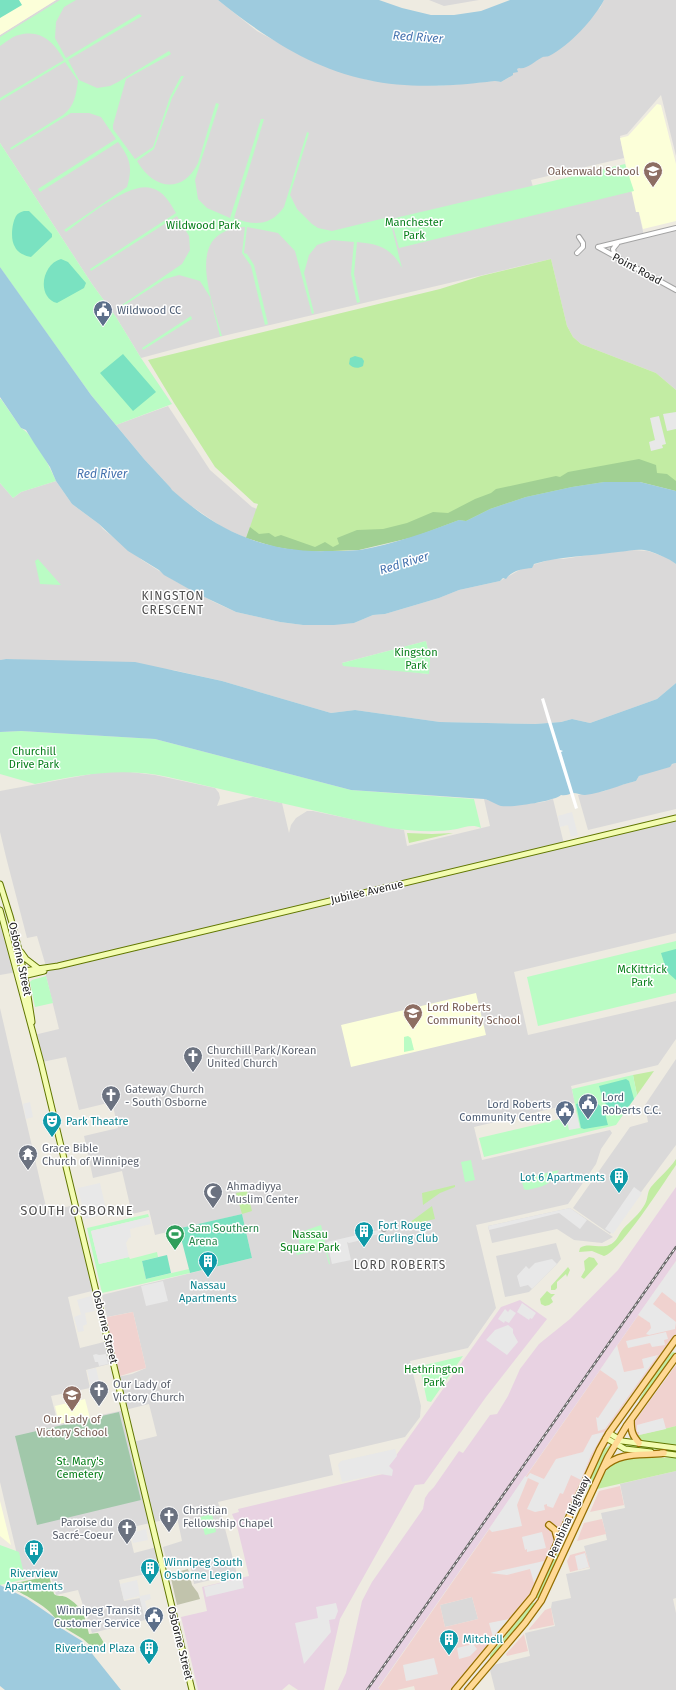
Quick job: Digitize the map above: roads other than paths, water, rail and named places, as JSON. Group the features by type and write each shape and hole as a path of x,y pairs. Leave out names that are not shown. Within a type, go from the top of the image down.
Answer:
{"main road":[{"name":"Jubilee Avenue","path":"24,973 676,818"},
{"name":"Osborne Street","path":"0,884 10,913 19,950 34,1035"},
{"name":"Osborne Street","path":"0,910 34,1035 192,1690"},
{"path":"19,950 26,959 39,969"},
{"name":"Jubilee Avenue","path":"17,975 58,966"},
{"name":"Pembina Highway","path":"455,1690 531,1600 584,1483 608,1436 676,1339"},
{"name":"Pembina Highway","path":"468,1690 525,1623 541,1601 601,1470 617,1441 676,1357"},
{"path":"631,1419 632,1436 639,1443"},
{"path":"608,1436 628,1450 676,1455"},
{"path":"617,1441 676,1448"},
{"path":"601,1470 612,1460 624,1456 664,1453"},
{"path":"584,1483 588,1491 588,1500"},
{"path":"549,1524 555,1530 558,1543"}],"street":[{"path":"616,257 613,250 614,246 619,242 676,228"},
{"path":"577,253 583,245 579,237"},
{"name":"Point Road","path":"619,242 598,247 676,290"}],"water":[{"name":"Red River","path":"218,0 379,0 402,8 431,15 454,15 481,11 510,0 604,0 594,15 565,46 549,56 542,57 525,68 517,69 518,72 513,73 513,75 501,82 495,81 415,86 368,80 326,68 270,38"},
{"name":"Red River","path":"0,267 91,395 172,490 208,518 244,537 264,544 306,551 360,550 398,541 459,520 466,521 490,509 526,497 604,482 640,482 676,491 676,564 649,551 641,550 544,561 534,564 532,568 514,572 506,579 503,578 500,581 459,590 439,598 385,614 373,615 354,623 334,625 303,625 280,622 236,612 196,593 164,575 159,570 128,551 99,524 72,504 56,481 50,467 26,430 21,428 0,397"},
{"path":"0,660 135,662 222,681 331,713 355,710 440,722 535,724 561,722 572,719 590,723 657,699 676,683 676,763 672,764 670,767 639,776 636,781 598,793 585,795 573,793 561,795 542,802 514,806 501,806 484,799 351,790 155,739 21,731 0,732"},
{"path":"0,1585 26,1598 55,1618 56,1625 82,1641 121,1690 5,1690 0,1686"}],"railway":[{"path":"367,1690 676,1247"}],"place":[{"name":"Oakenwald School","path":"653,188"},
{"name":"Wildwood CC","path":"103,327"},
{"name":"Lord Roberts Community School","path":"413,1030"},
{"name":"Churchill Park/Korean United Church","path":"193,1073"},
{"name":"Gateway Church - South Osborne","path":"111,1112"},
{"name":"Lord Roberts C.C.","path":"588,1120"},
{"name":"Lord Roberts Community Centre","path":"565,1127"},
{"name":"Park Theatre","path":"52,1138"},
{"name":"Grace Bible Church of Winnipeg","path":"28,1171"},
{"name":"Lot 6 Apartments","path":"619,1194"},
{"name":"Ahmadiyya Muslim Center","path":"213,1209"},
{"name":"Fort Rouge Curling Club","path":"364,1248"},
{"name":"Sam Southern Arena","path":"175,1251"},
{"name":"Nassau Apartments","path":"208,1278"},
{"name":"Our Lady of Victory Church","path":"99,1407"},
{"name":"Our Lady of Victory School","path":"72,1412"},
{"name":"Christian Fellowship Chapel","path":"169,1533"},
{"name":"Paroise du Sacré-Coeur","path":"127,1545"},
{"name":"Riverview Apartments","path":"34,1566"},
{"name":"Winnipeg South Osborne Legion","path":"150,1585"},
{"name":"Winnipeg Transit Customer Service","path":"154,1633"},
{"name":"Mitchell","path":"449,1656"},
{"name":"Riverbend Plaza","path":"149,1665"}],"district":[{"name":"KINGSTON CRESCENT","path":"173,603"},
{"name":"SOUTH OSBORNE","path":"77,1210"},
{"name":"LORD ROBERTS","path":"400,1265"}],"park label":[{"name":"Wildwood Park","path":"203,225"},
{"name":"Manchester Park","path":"414,228"},
{"name":"Kingston Park","path":"416,658"},
{"name":"Churchill Drive Park","path":"34,757"},
{"name":"McKittrick Park","path":"642,975"},
{"name":"Nassau Square Park","path":"310,1240"},
{"name":"Hethrington Park","path":"434,1375"},
{"name":"St. Mary's Cemetery","path":"80,1467"}]}
